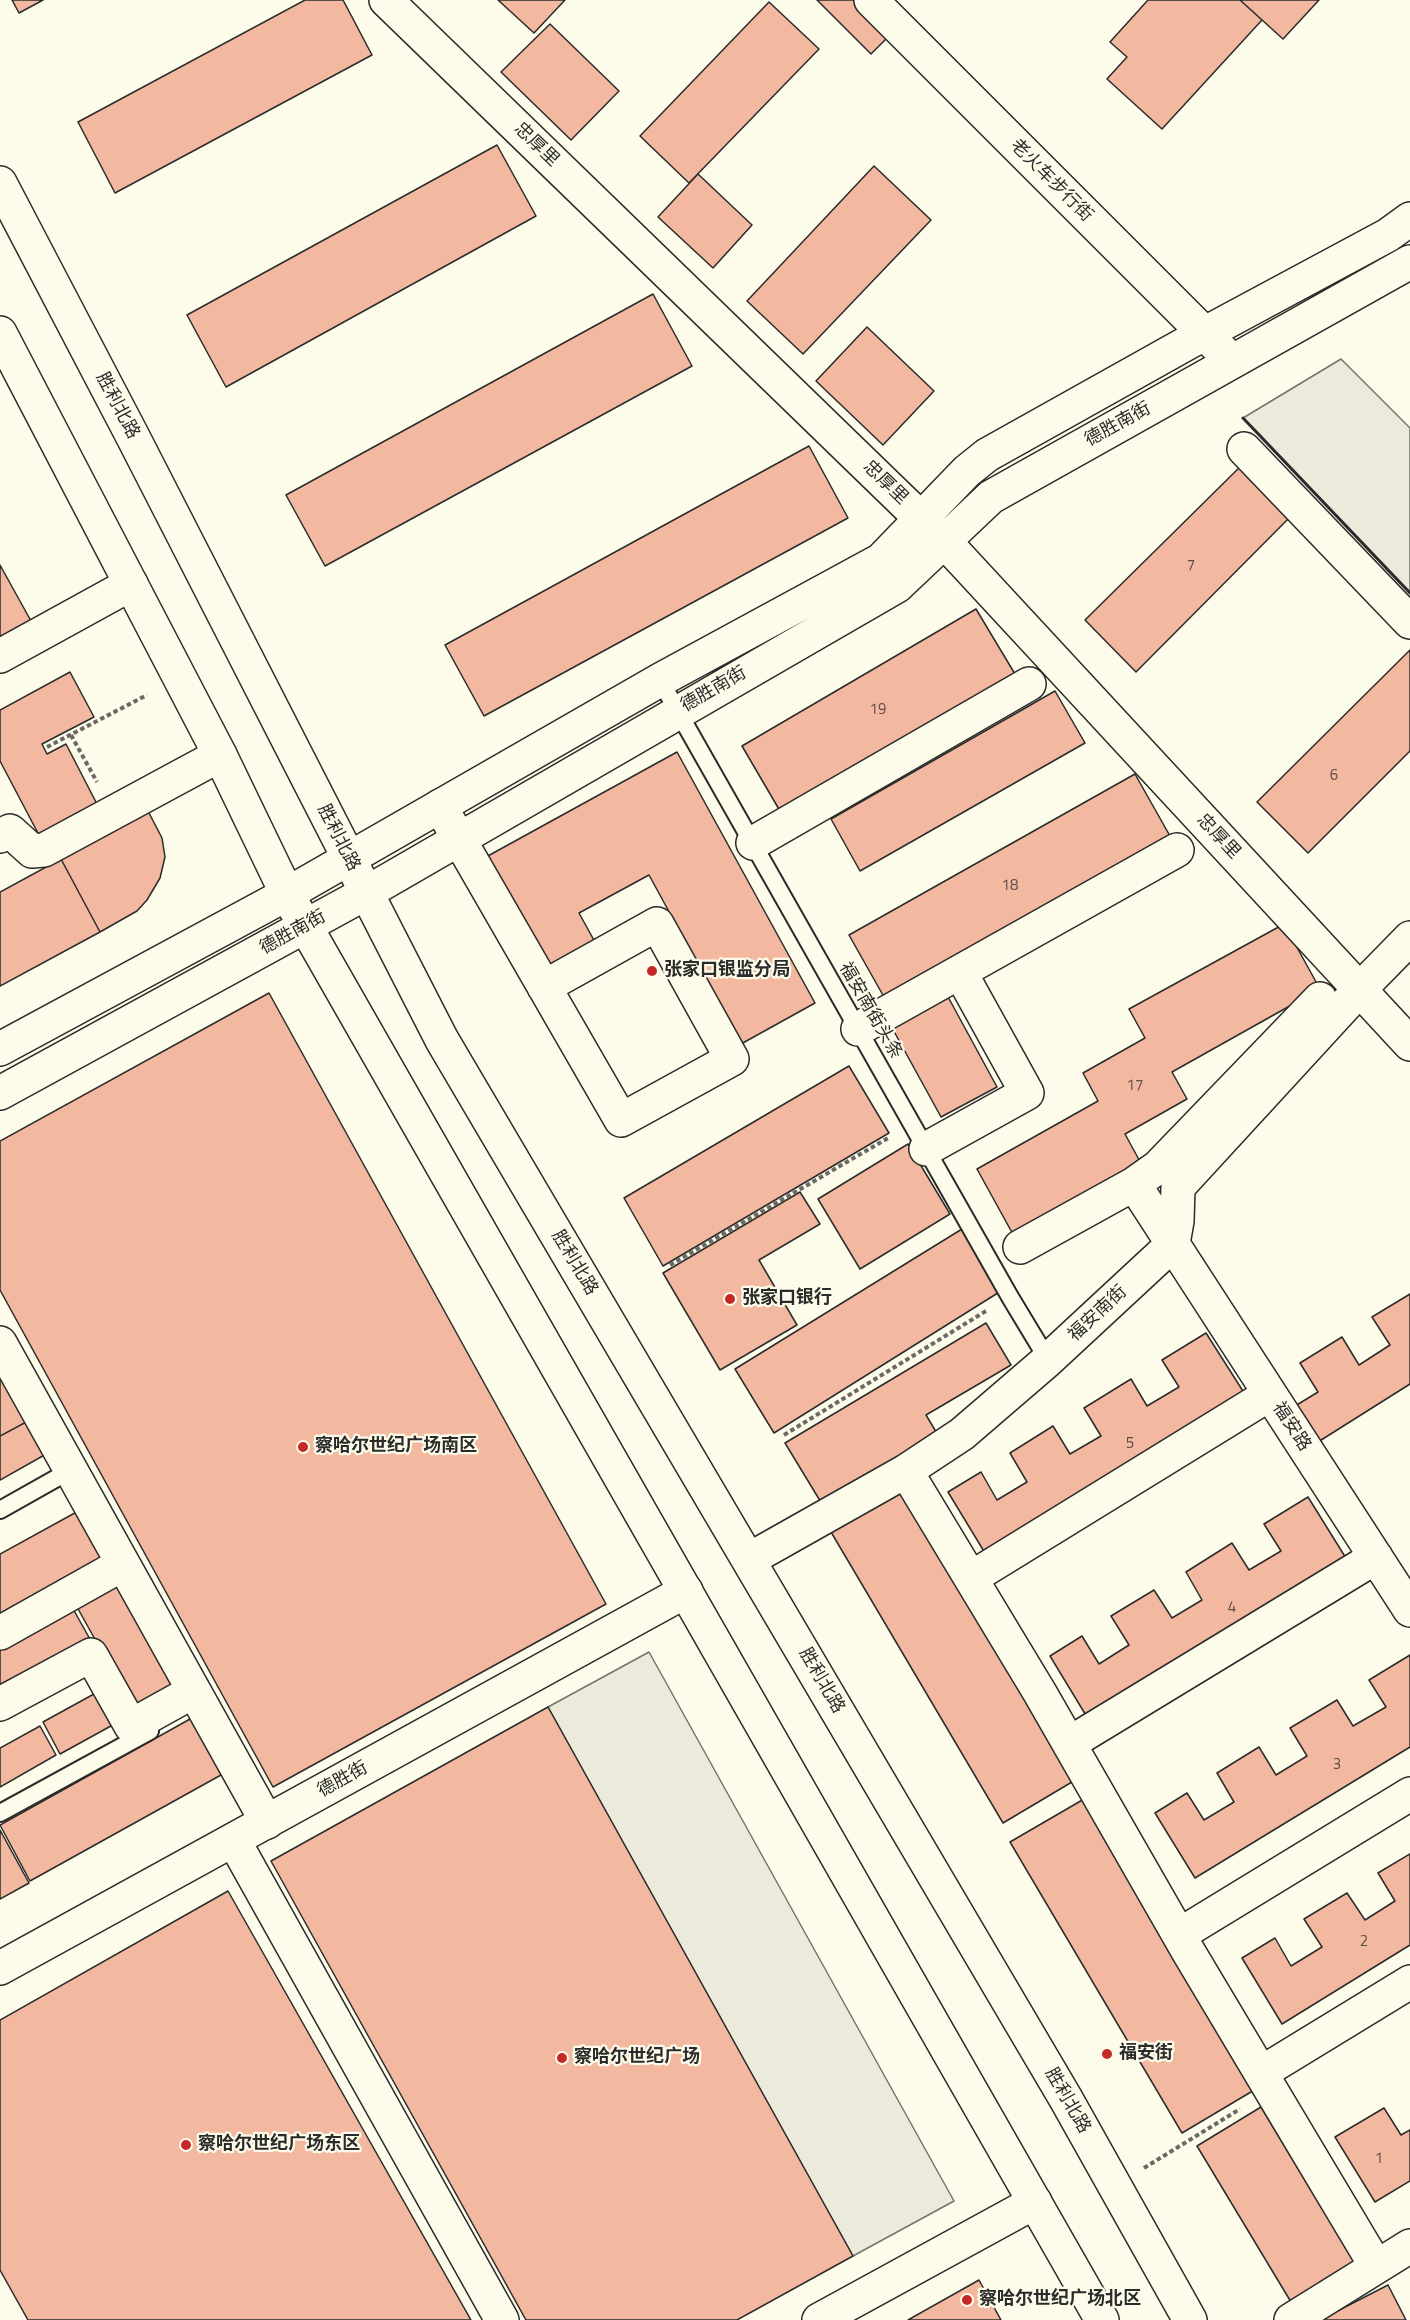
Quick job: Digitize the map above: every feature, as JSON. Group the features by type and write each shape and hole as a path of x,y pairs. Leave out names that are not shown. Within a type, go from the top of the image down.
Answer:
{"main road":[{"name":"忠厚里","path":"386,0 945,542 1410,1044"},
{"name":"老火车步行街","path":"871,0 1232,361"},
{"name":"胜利北路","path":"0,183 442,1040 750,1559 1066,2099 1190,2320"},
{"name":"德胜南街","path":"0,1049 287,894 660,680 881,560 967,471 987,455 1403,226"},
{"name":"德胜南街","path":"0,1093 366,893 897,586 991,497 1410,262"},
{"path":"0,333 220,755 287,894 1102,2320"},
{"path":"1244,449 1410,622"},
{"path":"0,656 131,584"},
{"path":"753,843 1029,684"},
{"path":"3,826 32,851 44,849 220,755"},
{"path":"440,806 544,987 621,1120 732,1059 657,924 544,987"},
{"path":"858,1029 1177,850"},
{"path":"1173,1244 1177,1221 1178,1187 1359,990 1410,938"},
{"path":"919,1136 1026,1093 960,972"},
{"path":"1020,1247 1134,1184 1158,1167 1320,999"},
{"name":"福安路","path":"1134,1184 1410,1610"},
{"name":"福安南街","path":"750,1559 906,1471 962,1434 1048,1360 1173,1244"},
{"path":"0,1343 267,1822"},
{"path":"971,1578 1270,1394"},
{"path":"906,1471 1070,1743 1179,1935 1376,2266"},
{"path":"1070,1743 1376,1557"},
{"path":"0,1633 123,1564"},
{"name":"德胜街","path":"0,1968 686,1592"},
{"path":"0,1704 91,1655 131,1726 198,1698"},
{"path":"1179,1935 1410,1794"},
{"path":"234,1841 502,2320"},
{"path":"1266,2082 1410,1982"},
{"path":"819,2320 1035,2202"},
{"path":"1292,2320 1410,2246"}],"lane":[{"name":"福安南街头条","path":"660,680 1048,1360"},
{"path":"0,1510 70,1470"},
{"path":"0,1813 198,1698"}],"path":[{"path":"47,747 179,677"},
{"path":"71,735 102,791"},
{"path":"670,1265 919,1136"},
{"path":"784,1435 1010,1297"},
{"path":"1115,2186 1266,2082"}],"shaded area":[{"path":"1341,359 1410,428 1410,593 1243,418"},
{"path":"649,1652 954,2201 853,2256 548,1707"}],"building":[{"path":"12,0 43,0 19,13"},
{"path":"305,0 343,0 372,55 115,193 78,122"},
{"path":"498,0 565,0 534,33"},
{"path":"817,0 853,0 889,36 871,54"},
{"path":"1148,0 1240,0 1262,20 1162,129 1107,79 1127,57 1110,42"},
{"path":"1240,0 1319,0 1283,39"},
{"path":"769,2 819,49 689,183 640,136"},
{"path":"550,24 619,91 571,140 501,72"},
{"path":"497,145 536,216 226,387 187,315"},
{"path":"874,166 931,220 803,354 747,301"},
{"path":"698,174 752,225 713,268 658,217"},
{"path":"653,294 692,366 325,566 286,495"},
{"path":"867,327 934,391 883,445 816,381"},
{"path":"809,446 848,518 484,716 445,645"},
{"path":"1246,461 1296,511 1136,672 1085,620"},
{"path":"0,565 31,621 0,639"},
{"path":"976,609 1015,674 780,811 742,746"},
{"path":"1410,650 1410,751 1308,853 1257,802"},
{"path":"70,672 94,717 42,744 47,754 66,744 98,806 40,837 0,761 0,710"},
{"path":"1055,691 1085,743 860,871 831,819"},
{"path":"677,752 815,1003 741,1044 649,875 579,913 595,942 547,968 486,857"},
{"path":"1135,774 1170,836 884,997 849,935"},
{"path":"148,811 162,838 165,857 160,878 147,900 137,911 100,932 61,859"},
{"path":"61,859 100,932 0,986 0,892"},
{"path":"1284,924 1320,989 1172,1072 1187,1099 1125,1134 1143,1167 1015,1238 977,1169 1098,1101 1083,1073 1145,1038 1129,1009"},
{"name":"察哈尔世纪广场南区","path":"269,993 606,1604 273,1787 0,1290 0,1141"},
{"path":"947,995 997,1087 941,1117 891,1026"},
{"path":"849,1066 889,1133 663,1266 624,1198"},
{"path":"908,1144 950,1214 860,1269 818,1199"},
{"name":"张家口银行","path":"800,1192 820,1224 759,1260 797,1325 720,1370 663,1273"},
{"path":"962,1229 1001,1291 774,1433 735,1369"},
{"path":"1410,1294 1410,1384 1318,1442 1295,1406 1318,1392 1300,1363 1342,1337 1359,1365 1390,1345 1372,1317"},
{"path":"986,1323 1011,1365 926,1415 938,1435 822,1504 785,1443"},
{"path":"1206,1333 1248,1399 988,1558 948,1492 981,1472 997,1500 1027,1482 1010,1453 1053,1426 1070,1454 1101,1436 1084,1408 1131,1379 1147,1406 1179,1387 1162,1360"},
{"path":"0,1366 30,1420 0,1436"},
{"path":"30,1420 48,1453 0,1480 0,1436"},
{"path":"905,1488 1077,1779 1003,1823 831,1532"},
{"path":"1308,1497 1349,1563 1090,1722 1050,1656 1082,1636 1099,1664 1129,1645 1111,1616 1154,1590 1172,1618 1202,1600 1186,1572 1232,1543 1249,1570 1281,1551 1264,1524"},
{"path":"82,1509 113,1565 0,1628 0,1554"},
{"path":"117,1573 182,1690 137,1715 72,1598"},
{"path":"72,1607 91,1641 0,1691 0,1647"},
{"path":"1410,1655 1410,1747 1195,1878 1155,1813 1187,1793 1204,1820 1234,1802 1217,1773 1259,1747 1276,1775 1307,1756 1290,1728 1337,1700 1353,1726 1386,1707 1369,1680"},
{"path":"103,1689 120,1721 60,1754 43,1722"},
{"name":"察哈尔世纪广场","path":"548,1707 853,2256 737,2320 526,2320 271,1861"},
{"path":"199,1714 230,1770 30,1881 0,1825"},
{"path":"40,1726 56,1755 0,1787 0,1748"},
{"path":"1084,1799 1256,2089 1182,2133 1010,1842"},
{"path":"0,1830 29,1883 0,1899"},
{"path":"1410,1854 1410,1945 1282,2024 1242,1958 1275,1938 1291,1966 1322,1947 1304,1919 1347,1893 1365,1920 1395,1901 1378,1873"},
{"name":"察哈尔世纪广场东区","path":"228,1891 471,2320 28,2320 0,2270 0,2020"},
{"path":"1261,2107 1355,2263 1291,2302 1197,2146"},
{"path":"1384,2108 1401,2135 1410,2130 1410,2181 1375,2202 1335,2137"},
{"name":"察哈尔世纪广场北区","path":"979,2280 1001,2320 908,2320"},
{"path":"1388,2285 1406,2320 1320,2320"}],"wall":[{"path":"1243,418 1410,593"}],"place":[{"name":"张家口银监分局","path":"652,971"},
{"name":"张家口银行","path":"730,1299"},
{"name":"察哈尔世纪广场南区","path":"303,1447"},
{"name":"福安街","path":"1107,2054"},
{"name":"察哈尔世纪广场","path":"562,2058"},
{"name":"察哈尔世纪广场东区","path":"186,2145"},
{"name":"察哈尔世纪广场北区","path":"967,2300"}]}
